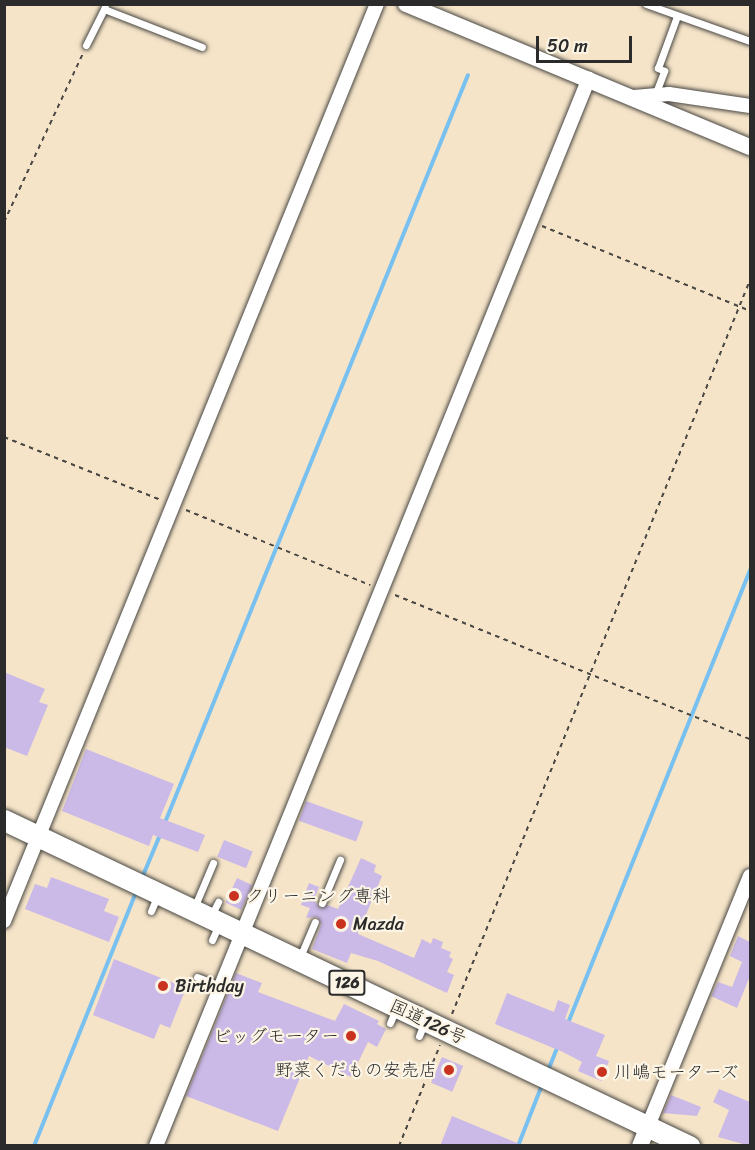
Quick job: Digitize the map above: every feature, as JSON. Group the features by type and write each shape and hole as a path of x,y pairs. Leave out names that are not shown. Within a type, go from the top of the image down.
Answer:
{"highway":[{"name":"国道126号","path":"4,820 155,902 211,918 299,960 393,1015 422,1028 446,1030 644,1136 689,1146"}],"street":[{"path":"4,921 377,4"},
{"path":"406,4 589,78 750,147"},
{"path":"156,1146 589,78"},
{"path":"634,97 655,95 750,106"},
{"path":"644,1136 750,876"}],"lane":[{"path":"646,4 750,41"},
{"path":"86,45 106,7 202,47"},
{"path":"655,95 664,71 658,68 676,16"},
{"path":"322,903 340,860"},
{"path":"211,918 213,863"},
{"path":"299,960 315,922"},
{"path":"197,977 220,986"}],"path":[{"path":"4,222 86,45"},
{"path":"531,222 750,311"},
{"path":"399,1146 750,280"}],"building":[{"path":"4,672 45,689 39,702 48,705 27,756 4,747"},
{"path":"86,749 174,784 160,818 205,835 198,852 153,835 149,846 62,811"},
{"path":"306,801 363,822 356,842 299,821"},
{"path":"224,840 253,852 246,868 217,857"},
{"path":"361,858 376,865 374,872 382,876 358,934 414,958 422,939 431,944 433,938 443,942 441,948 451,952 449,957 453,959 447,972 454,975 447,993 378,961 351,953 347,963 312,949 321,925 317,917 306,918 310,908 301,905 309,883 319,887 312,904 314,900 320,908 327,905 338,909"},
{"path":"51,877 109,899 104,911 119,917 109,942 25,909 35,884 47,888"},
{"path":"237,878 252,885 241,910 226,902"},
{"path":"738,936 750,942 750,976 737,1008 711,996 718,982 732,987 742,962 730,956"},
{"path":"114,959 186,988 170,1028 160,1024 154,1039 93,1015"},
{"path":"236,973 262,983 258,992 335,1021 344,1004 379,1021 377,1024 386,1029 377,1047 368,1042 351,1077 309,1056 278,1131 186,1096"},
{"path":"507,993 554,1012 558,1000 570,1005 565,1019 605,1035 596,1056 609,1061 601,1081 578,1071 582,1062 495,1024"},
{"path":"442,1057 463,1066 452,1092 431,1083"},
{"path":"719,1089 750,1102 750,1146 718,1137 729,1110 713,1102"},
{"path":"671,1095 701,1107 697,1116 663,1113"},
{"path":"452,1116 522,1145 522,1146 440,1146"}],"waterway":[{"path":"164,825 468,75"},
{"path":"568,1023 750,570"},
{"path":"142,878 160,835"},
{"path":"34,1146 137,890"},
{"path":"547,1073 558,1046"},
{"path":"518,1146 542,1085"}],"place":[{"name":"クリーニング専科","path":"234,896"},
{"name":"Mazda","path":"341,924"},
{"name":"Birthday","path":"163,986"},
{"name":"ビッグモーター","path":"351,1036"},
{"name":"野菜くだもの安売店","path":"449,1070"},
{"name":"川嶋モーターズ","path":"602,1072"}]}
